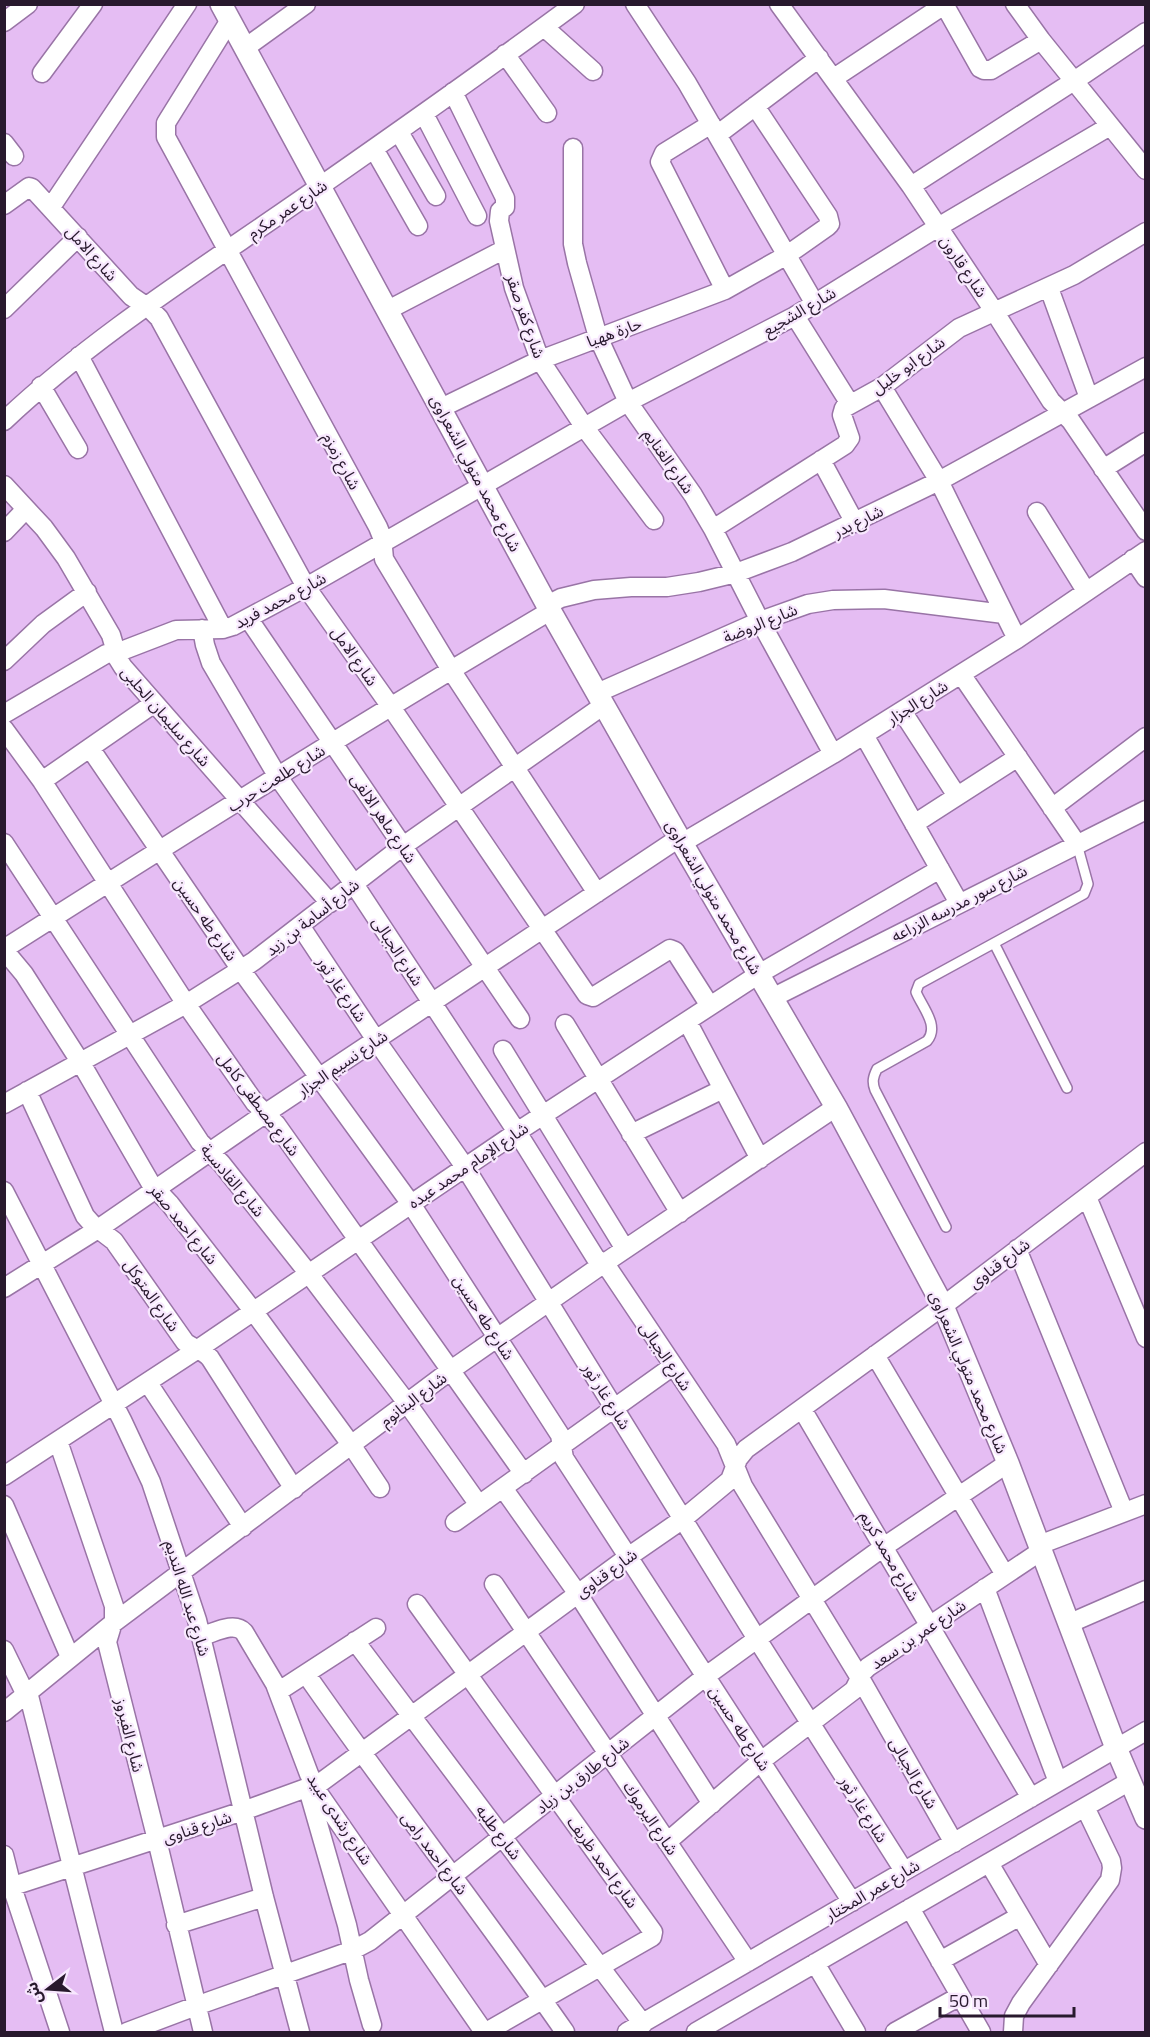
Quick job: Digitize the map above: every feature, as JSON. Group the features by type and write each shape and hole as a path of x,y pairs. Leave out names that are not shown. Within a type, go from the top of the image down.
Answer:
{"street":[{"path":"4,22 28,4"},
{"path":"42,73 93,4"},
{"path":"51,207 187,4"},
{"path":"245,48 306,4"},
{"name":"شارع عمر مكرم","path":"4,422 41,387 145,306 399,132 575,4"},
{"path":"635,4 687,82 815,304"},
{"name":"شارع قارون","path":"780,4 911,186 1051,401 1063,413 1146,531"},
{"path":"1015,4 1041,40 1146,170"},
{"path":"834,78 944,5 980,68 984,70 991,70 1041,40"},
{"name":"شارع محمد متولي الشعراوى","path":"225,12 548,608 836,1107 943,1306 1008,1463 1116,1748 1146,1818"},
{"name":"شارع زمزم","path":"225,12 165,127 166,136 378,527 384,559 451,670 597,892"},
{"path":"544,27 593,71"},
{"path":"911,186 1146,32"},
{"path":"505,54 547,113"},
{"path":"725,290 660,158 664,153 714,130 755,106 819,58"},
{"name":"شارع كفر صقر","path":"453,92 505,198 505,207 500,211 499,216 505,249 514,288 540,360 585,428 654,520"},
{"name":"حارة ههيا","path":"441,408 540,360 725,290 788,255 827,227 830,220 755,106"},
{"path":"423,114 477,216"},
{"name":"شارع الشجيع","path":"483,486 628,402 795,316 938,227 1110,126"},
{"path":"399,132 436,196"},
{"name":"شارع الغنايم","path":"573,148 573,244 598,337 628,402 693,495 713,529 760,621 833,754"},
{"path":"374,149 418,226"},
{"name":"شارع الامل","path":"4,205 28,187 51,207 131,296 159,318 306,587 589,996 593,997 670,949 675,951 710,1006"},
{"name":"شارع ابو خليل","path":"850,404 882,387 959,328 1048,288 1100,261 1146,232"},
{"path":"4,309 78,237"},
{"path":"388,310 505,249"},
{"path":"1048,288 1089,398"},
{"path":"713,529 849,442 849,433 842,411 850,404 795,316"},
{"path":"79,356 223,629"},
{"name":"شارع بدر","path":"548,608 561,598 594,590 668,587 736,573 801,548 939,481 1145,368"},
{"path":"41,387 78,449"},
{"path":"882,387 939,481 1017,639"},
{"path":"1103,469 1146,442"},
{"path":"821,460 855,523"},
{"name":"شارع سليمان الحلبى","path":"4,484 61,550 111,635 123,667 153,704 241,800 330,903"},
{"name":"شارع محمد فريد","path":"4,714 98,658 176,630 223,629 248,618 483,486"},
{"path":"4,532 26,508"},
{"path":"1037,512 1086,591"},
{"path":"1139,555 1146,578"},
{"name":"شارع الجزار","path":"681,841 864,735 1017,639 1139,555"},
{"path":"4,661 43,624 87,592"},
{"name":"شارع الروضة","path":"601,699 760,621 808,604 859,598 884,599 1004,614"},
{"name":"شارع طلعت حرب","path":"4,950 158,850 548,608"},
{"name":"شارع ماهر الالفى","path":"248,618 520,1019"},
{"name":"شارع الجبالى","path":"202,628 211,663 278,777 354,884 517,1132 595,1257 610,1272 726,1444 743,1486 860,1678 954,1843"},
{"path":"961,674 1077,844"},
{"name":"شارع أسامة بن زيد","path":"4,1104 186,1004 241,970 301,927 403,846 514,768 601,699"},
{"path":"42,781 153,704"},
{"path":"902,711 957,796"},
{"name":"شارع مصطفى كامل","path":"4,729 42,781 106,884 255,1103 276,1124 524,1474"},
{"path":"864,735 959,903"},
{"path":"1052,808 1146,738"},
{"name":"شارع طه حسين","path":"90,748 241,970 411,1204 560,1435 564,1458 852,1902"},
{"path":"914,824 1018,757"},
{"name":"شارع سور مدرسه الزراعه","path":"772,998 1146,810"},
{"name":"شارع نسيم الجزار","path":"4,1288 98,1229 266,1113 597,892 681,841"},
{"name":"شارع القادسية","path":"4,843 200,1142 221,1163 309,1274 407,1403 479,1505"},
{"name":"شارع الإمام محمد عبده","path":"4,1476 254,1312 543,1114 759,974 940,869"},
{"name":"شارع غار ثور","path":"301,927 376,1040 465,1167 810,1724 904,1871"},
{"name":"شارع احمد صقر","path":"4,950 11,969 81,1063 147,1178 254,1312 380,1488"},
{"path":"687,1021 760,1159"},
{"path":"565,1024 680,1213"},
{"path":"503,1050 625,1249"},
{"path":"631,1134 723,1089"},
{"name":"شارع المتوكل","path":"27,1091 85,1216 114,1241 185,1342 210,1358 294,1489"},
{"name":"شارع البتانوم","path":"4,1712 112,1624 352,1446 450,1370 548,1301 836,1107"},
{"name":"شارع قناوى","path":"8,1888 311,1787 683,1519 730,1480 735,1465 747,1449 943,1306 1146,1152"},
{"name":"شارع عبد الله النديم","path":"4,1191 10,1217 42,1264 115,1405 151,1482 202,1636 264,1897 300,2032"},
{"path":"1087,1197 1146,1338"},
{"path":"1017,1249 1124,1512"},
{"path":"875,1355 1005,1575"},
{"path":"455,1522 673,1366"},
{"path":"148,1383 243,1527"},
{"name":"شارع محمد كريم","path":"802,1409 885,1546 1031,1798"},
{"name":"شارع الفيروز","path":"58,1442 114,1606 107,1642 203,2032"},
{"name":"شارع طارق بن زياد","path":"127,2032 353,1950 370,1941 706,1676 885,1546 1008,1463"},
{"path":"502,1488 578,1594 712,1804"},
{"name":"شارع عمر بن سعد","path":"667,1842 761,1761 854,1690 868,1666 1005,1575 1040,1548 1146,1504"},
{"path":"4,1505 70,1657"},
{"name":"شارع اليرموك","path":"494,1584 748,1962"},
{"path":"986,1588 1058,1782"},
{"path":"1068,1624 1146,1590"},
{"name":"شارع احمد ظريف","path":"417,1604 653,1932 652,1937 600,1968 485,2032"},
{"name":"شارع رشدى عبيد","path":"202,1636 232,1627 241,1628 279,1691 311,1787 485,2032"},
{"path":"279,1691 376,1628"},
{"name":"شارع طلبه","path":"355,1641 600,1968 635,2028"},
{"path":"4,1650 27,1692 114,2032"},
{"name":"شارع احمد رامى","path":"306,1674 565,2032"},
{"name":"شارع عمر المختار","path":"635,2028 1146,1731"},
{"path":"696,2032 1130,1781"},
{"path":"311,1787 372,2025"},
{"path":"1013,2032 1014,2016 1021,2003 1108,1885 1112,1875 1111,1861 1084,1807"},
{"path":"4,1855 8,1888 60,2032"},
{"path":"989,1863 1049,1965"},
{"path":"176,1925 264,1897"},
{"path":"910,1908 981,2032"},
{"path":"940,1961 1020,1916"},
{"path":"815,1963 856,2032"},
{"path":"895,2032 960,1996"}],"lane":[{"path":"946,1227 875,1090 873,1077 877,1069 927,1041 931,1036 932,1025 916,992 919,984 1084,894 1088,884 1077,844"},
{"path":"994,943 1067,1088"}]}
